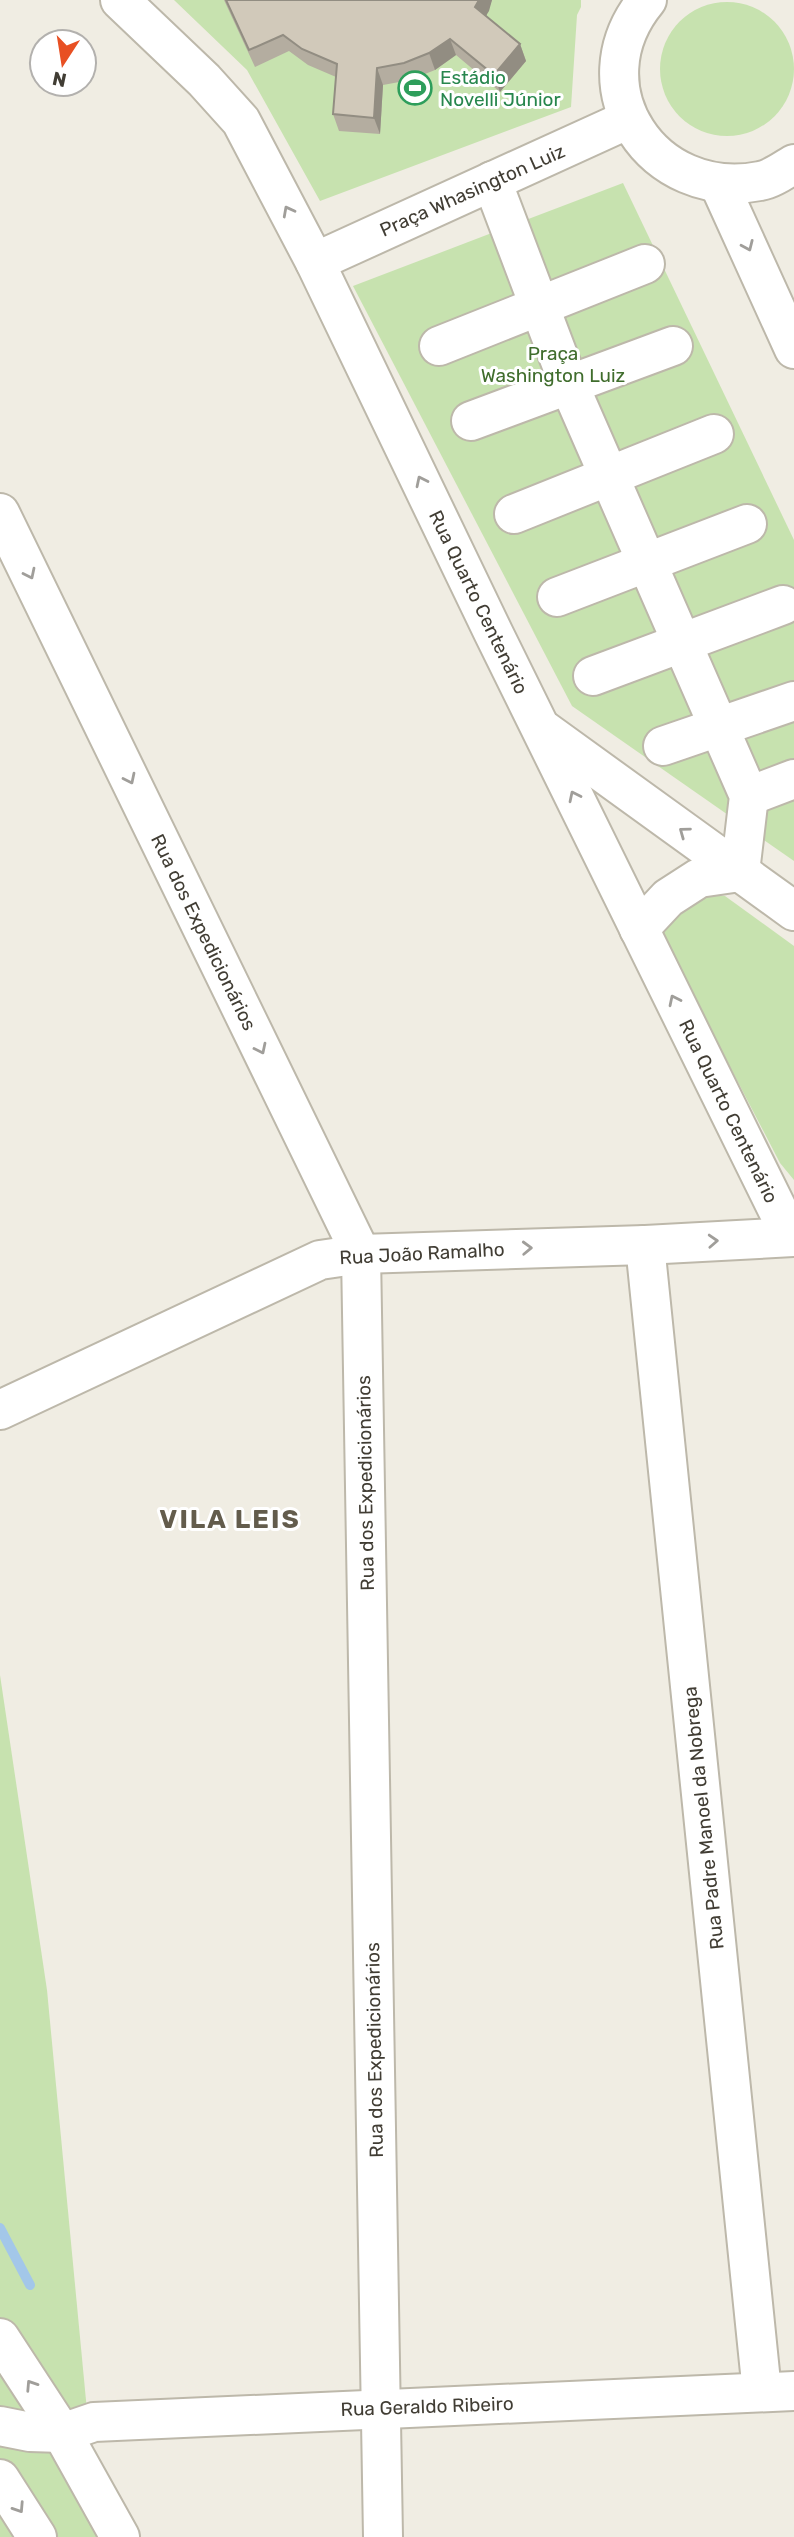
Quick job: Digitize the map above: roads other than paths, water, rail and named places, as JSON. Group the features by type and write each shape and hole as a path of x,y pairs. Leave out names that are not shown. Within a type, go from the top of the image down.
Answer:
{"street":[{"name":"Rua Quarto Centenário","path":"120,0 204,80 242,121 316,262 540,727 792,1237"},
{"path":"647,0 634,16 621,49 619,85 629,119 651,151 682,173 719,184 763,181 794,164"},
{"name":"Praça Whasington Luiz","path":"316,262 629,119"},
{"path":"492,181 570,387 749,796 740,872"},
{"path":"719,184 794,349"},
{"path":"439,346 645,264"},
{"path":"471,421 570,387 673,346"},
{"path":"514,514 714,434"},
{"name":"Rua dos Expedicionários","path":"0,513 361,1254 383,2537"},
{"path":"557,597 747,524"},
{"path":"593,676 783,605"},
{"path":"663,746 794,701"},
{"path":"540,727 794,911"},
{"path":"749,796 794,779"},
{"path":"639,929 668,898 699,878 740,872"},
{"name":"Rua João Ramalho","path":"2,1404 320,1260 361,1254 645,1245 792,1237"},
{"name":"Rua Padre Manoel da Nobrega","path":"645,1245 778,2391"},
{"path":"0,2338 78,2427 117,2531"},
{"name":"Rua Geraldo Ribeiro","path":"0,2426 30,2432 380,2407 778,2391"},
{"path":"0,2479 37,2537"}],"waterway":[{"path":"0,2228 30,2285"}],"place":[{"name":"Estádio Novelli Júnior","path":"415,88"}],"district":[{"name":"VILA LEIS","path":"230,1519"}],"park label":[{"name":"Praça Washington Luiz","path":"553,364"}]}
